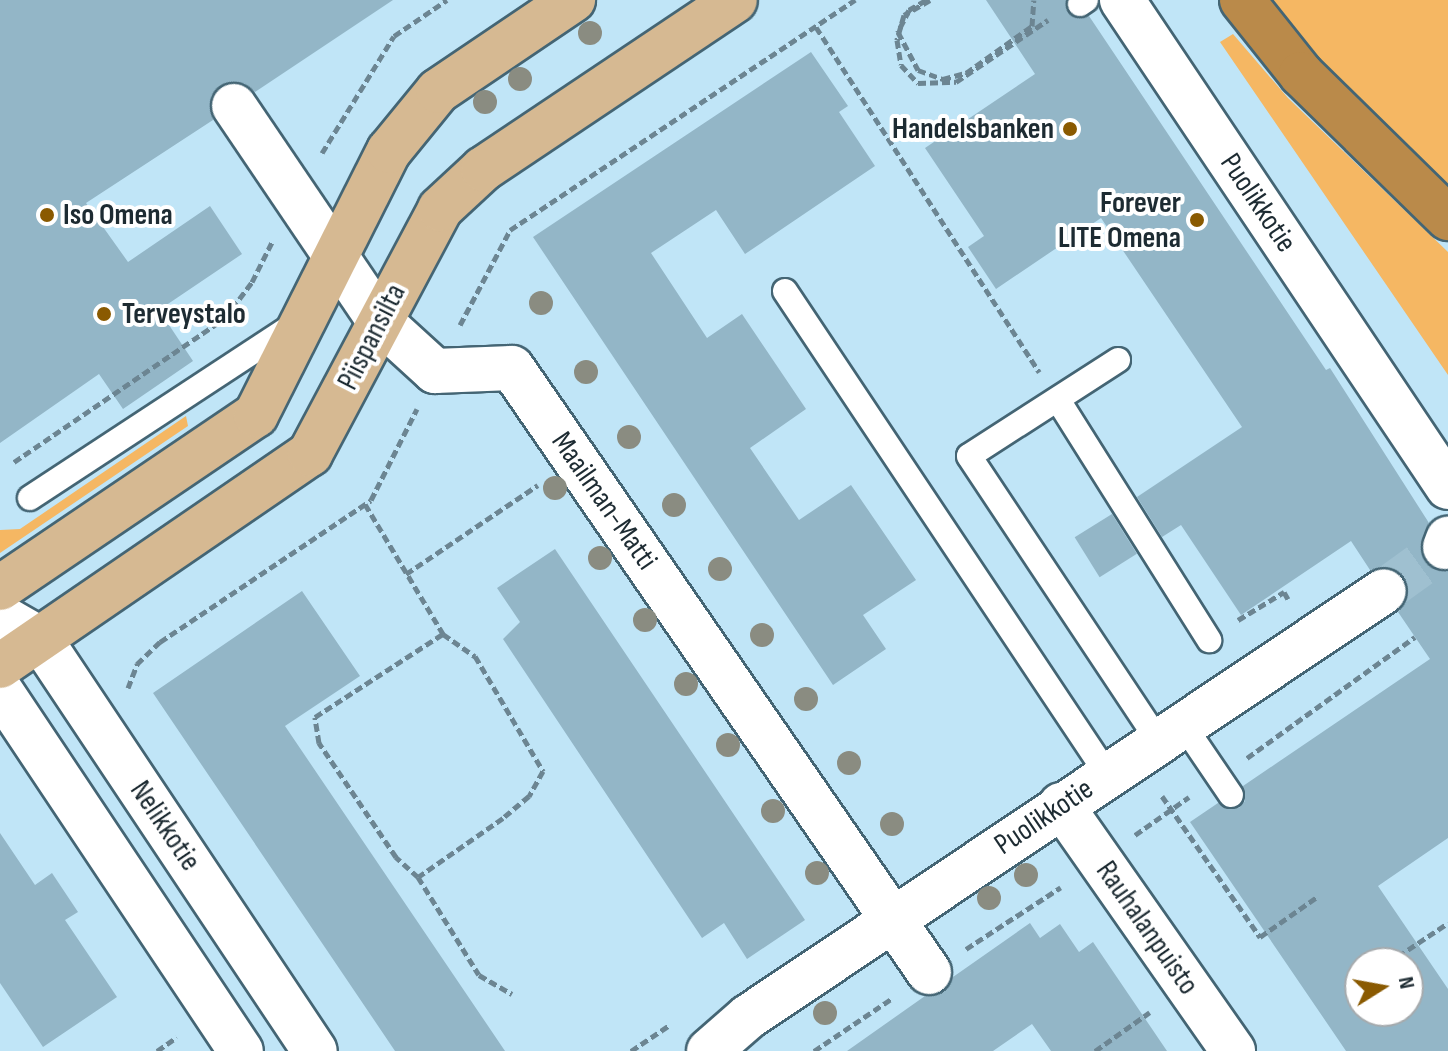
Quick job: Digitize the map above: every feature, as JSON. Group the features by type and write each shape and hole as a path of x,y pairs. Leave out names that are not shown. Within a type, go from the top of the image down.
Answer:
{"highway":[{"path":"1242,0 1301,74 1448,218"}],"main road":[{"path":"0,588 256,415 306,317 333,253 389,151 438,91 573,0"},
{"name":"Piispansilta","path":"0,666 310,454 440,209 483,169 735,0"}],"street":[{"name":"Puolikkotie","path":"1096,1 1448,487"},
{"name":"Maailman-Matti","path":"234,106 379,320 435,371 512,368 929,972"},
{"name":"Puolikkotie","path":"709,1051 748,1017 1170,731 1384,591"},
{"name":"Nelikkotie","path":"0,616 40,639 315,1051"},
{"name":"Nelikkotie","path":"0,690 241,1051"},
{"name":"Rauhalanpuisto","path":"1061,805 1233,1051"}],"lane":[{"path":"785,291 1107,774"},
{"path":"30,498 306,317"},
{"path":"1118,360 969,456 1170,731 1231,795"},
{"path":"1058,400 1209,640"}],"path":[{"path":"8,469 225,318 252,282 295,197 394,36 447,0"},
{"path":"928,0 909,10 898,32 918,70 943,79 966,73 1032,26 1034,0"},
{"path":"928,0 904,15 897,40 901,65 918,83 956,82 1047,23 1051,12"},
{"path":"816,27 1058,400"},
{"path":"406,574 576,460"},
{"path":"365,504 443,634 475,656 543,771 529,796 503,818 418,877"},
{"path":"1234,623 1284,592"},
{"path":"443,634 315,717 319,743 396,857 418,877 479,975 512,994"},
{"path":"1170,810 1260,937 1317,897"},
{"path":"1412,947 1448,923"},
{"path":"1095,1051 1161,1004"},
{"path":"157,1051 178,1036"}],"shaded area":[{"path":"1264,0 1448,0 1448,192 1288,30"},
{"path":"1233,34 1288,98 1448,252 1448,375 1220,42"},
{"path":"186,416 188,426 0,553 0,530 20,529"}],"building":[{"name":"Iso Omena","path":"0,0 393,0 255,92 244,83 221,85 211,96 213,120 86,203 128,262 210,206 242,254 159,310 193,361 123,409 99,374 0,443"},
{"path":"986,0 1066,0 1073,17 1089,16 1326,370 1330,368 1429,523 1421,552 1426,563 1448,572 1448,838 1378,886 1419,947 1344,947 1344,1027 1424,1027 1424,954 1448,989 1448,1051 1346,1051 1190,822 1218,803 1239,808 1245,801 1243,786 1430,659 1398,612 1407,601 1405,578 1394,568 1370,570 1351,541 1241,615 1181,525 1162,537 1137,497 1242,427 1101,218 996,289 968,247 984,236 925,148 1035,74"},
{"path":"811,52 848,106 839,112 875,166 745,254 716,210 651,253 707,338 742,314 806,409 750,448 799,520 851,485 916,580 863,615 886,649 833,685 533,237"},
{"path":"1112,514 1137,554 1100,577 1075,537"},
{"path":"555,549 805,920 747,959 724,923 702,938 503,639 520,622 497,588"},
{"path":"302,591 360,676 285,726 505,1051 395,1051 153,693"},
{"path":"0,833 35,885 52,873 78,912 65,920 117,997 43,1047 0,983"},
{"path":"1030,923 1040,938 1060,924 1079,952 1093,942 1167,1051 1051,1051 1032,1024 993,1051 847,1051 925,996 942,993 953,977"}],"tunnel":[{"path":"1384,591 1445,547"}],"place":[{"name":"Handelsbanken","path":"1070,129"},
{"name":"Iso Omena","path":"47,215"},
{"name":"Forever LITE Omena","path":"1197,220"},
{"name":"Terveystalo","path":"104,314"}]}
